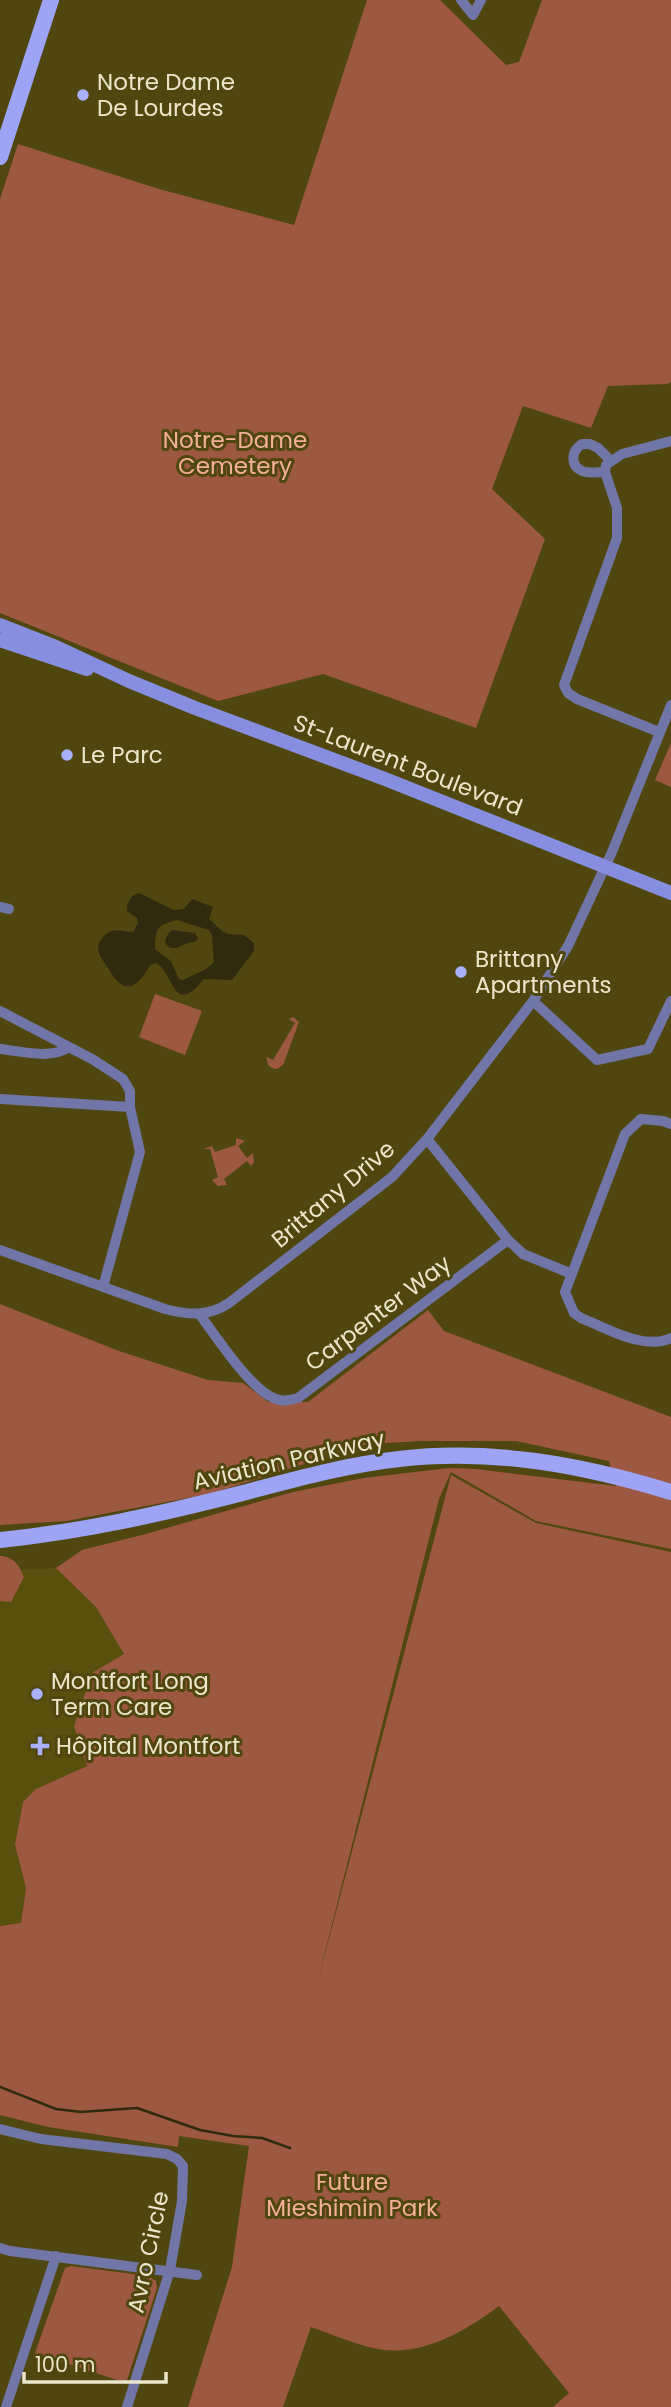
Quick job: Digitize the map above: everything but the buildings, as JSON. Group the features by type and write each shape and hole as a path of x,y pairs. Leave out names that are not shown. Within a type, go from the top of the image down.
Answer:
{"main road":[{"path":"0,157 51,0"},
{"name":"St-Laurent Boulevard","path":"0,625 69,652 129,681"},
{"name":"St-Laurent Boulevard","path":"0,640 129,681 386,779 671,893"},
{"name":"Aviation Parkway","path":"0,1540 122,1522 325,1472 407,1458 470,1455 536,1461 586,1469 671,1492"}],"street":[{"path":"461,0 473,15 481,0"},
{"path":"659,732 577,699 568,693 564,685 617,538 617,508 605,472 606,465 622,454 671,441"},
{"path":"605,472 581,471 575,466 574,453 582,444 590,444 610,460"},
{"name":"Brittany Drive","path":"200,1315 223,1307 275,1269 385,1183 427,1139 533,1001 568,946 621,830 671,705"},
{"path":"533,1001 597,1060 648,1049 671,1001"},
{"path":"0,1011 123,1079 130,1091 130,1107 140,1152 103,1287"},
{"path":"0,1049 53,1053 62,1052 69,1047"},
{"path":"0,1099 130,1107"},
{"path":"671,1124 641,1119 625,1134 565,1292 574,1313 582,1318 640,1341 663,1342 671,1338"},
{"path":"427,1139 508,1240 523,1254 572,1274"},
{"name":"Carpenter Way","path":"200,1315 255,1386 267,1395 286,1401 307,1393 508,1240"},
{"path":"0,1250 165,1309 185,1315 200,1315"},
{"name":"Avro Circle","path":"0,2129 41,2139 167,2154 183,2166 185,2176 170,2270 129,2406"},
{"path":"0,2248 197,2274"},
{"path":"6,2407 56,2256"}],"shaded area":[{"path":"139,893 174,910 184,909 192,899 213,907 209,919 228,934 244,935 254,943 254,951 232,980 204,979 186,995 176,990 156,963 150,965 135,984 125,986 114,977 98,948 102,938 111,931 133,932 138,923 137,918 127,911 132,896","holes":["177,920 209,930 212,935 214,962 206,969 183,980 179,979 171,961 155,949 158,928"]},
{"path":"172,930 195,933 198,938 195,942 169,947 165,940"},
{"name":"Hôpital Montfort","path":"56,1568 96,1607 125,1654 74,1726 87,1766 36,1789 15,1845 26,1888 21,1923 0,1926 0,1571"}],"green space":[{"name":"Notre-Dame Cemetery","path":"367,0 440,0 506,65 519,62 542,0 671,0 671,382 608,386 591,428 523,406 492,489 545,539 476,728 323,674 218,701 0,613 0,199 18,144 159,189 294,225"},
{"path":"671,743 671,787 655,780"},
{"path":"155,994 202,1011 185,1055 139,1037"},
{"path":"293,1017 299,1022 283,1065 277,1069 272,1068 267,1057 273,1060 295,1023 289,1019"},
{"path":"236,1138 245,1141 238,1146 247,1158 253,1153 254,1162 251,1166 247,1161 224,1179 227,1185 218,1186 212,1180 218,1177 210,1149 203,1149 212,1146 215,1152 236,1145"},
{"name":"Future Mieshimin Park","path":"0,1304 119,1351 208,1380 243,1383 268,1402 308,1402 428,1310 444,1331 671,1417 671,1549 536,1521 451,1472 439,1499 317,1984 451,1475 536,1523 671,1552 671,2407 553,2407 569,2393 499,2306 456,2334 407,2350 373,2348 311,2327 283,2407 188,2407 232,2267 249,2146 179,2136 178,2147 48,2127 0,2115 0,1926 21,1923 26,1888 15,1845 23,1802 36,1789 87,1766 74,1726 92,1673 124,1654 96,1607 56,1568 82,1550 293,1492 364,1478 449,1468 616,1486 609,1461 516,1441 368,1444 209,1494 66,1521 0,1525"},
{"path":"0,1556 15,1562 24,1577 11,1602 0,1601"},
{"path":"71,2266 148,2276 156,2281 157,2288 126,2383 35,2353 65,2268"}],"waterway":[{"path":"0,2087 56,2109 81,2112 137,2108 200,2130 262,2138 290,2148"}],"place":[{"name":"Notre Dame De Lourdes","path":"83,95"},
{"name":"Le Parc","path":"67,755"},
{"name":"Brittany Apartments","path":"461,972"},
{"name":"Montfort Long Term Care","path":"37,1694"},
{"name":"Hôpital Montfort","path":"40,1746"}]}
